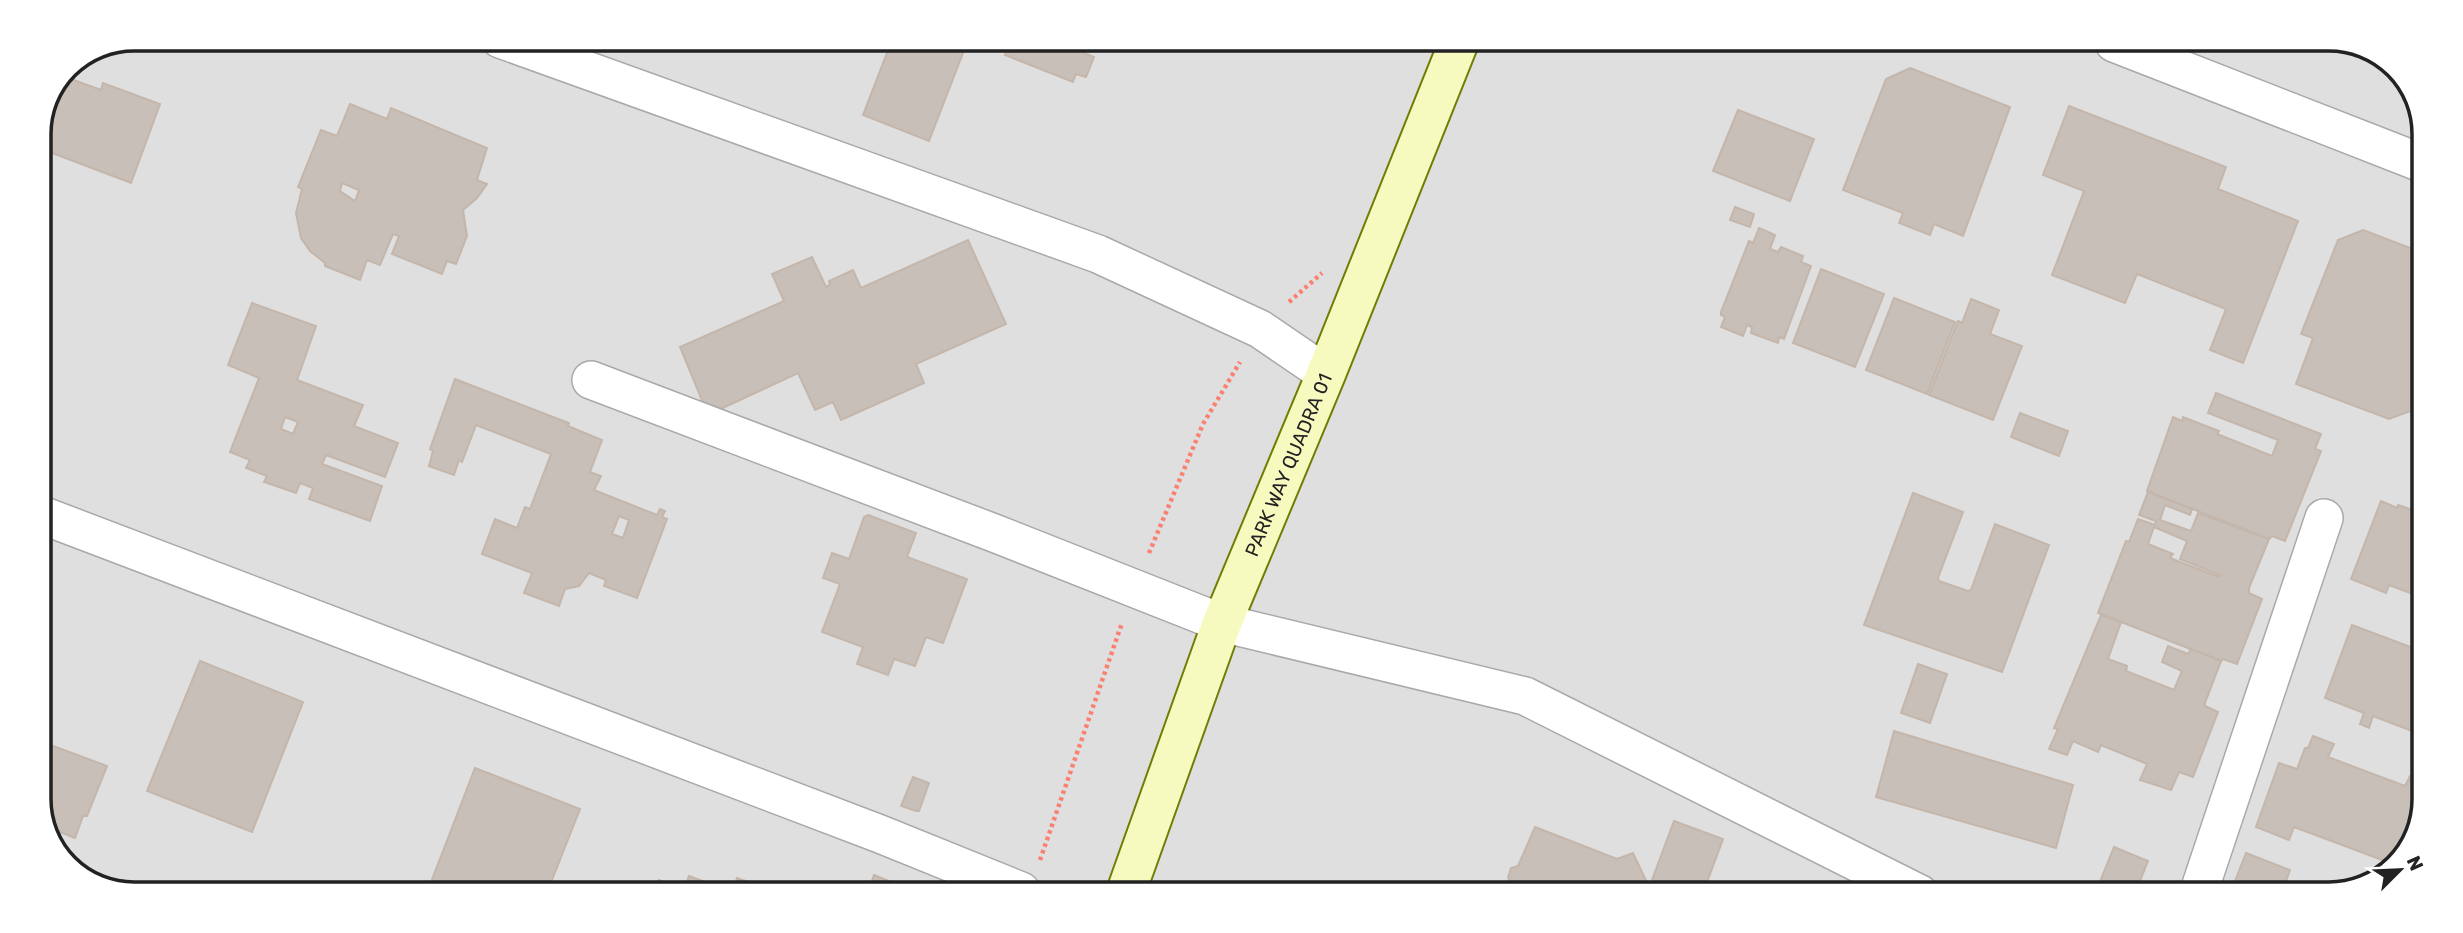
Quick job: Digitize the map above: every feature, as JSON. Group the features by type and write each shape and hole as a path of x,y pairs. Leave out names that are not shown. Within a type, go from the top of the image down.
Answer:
{"street":[{"path":"533,51 1098,254 1259,329 1326,373"},
{"name":"PARK WAY QUADRA 01","path":"1130,882 1222,623 1455,51"},
{"path":"2134,51 2412,159"},
{"path":"591,380 1222,623 1525,696 1896,882"},
{"path":"2201,882 2324,518"},
{"path":"51,519 880,834 1030,878"}],"path":[{"path":"1030,878 1134,589 1203,424 1259,329 1328,268"}],"shaded area":[{"path":"134,51 2329,51 2356,55 2375,65 2395,83 2408,107 2412,128 2412,810 2408,826 2404,835 2365,835 2365,874 2340,882 134,882 107,878 79,862 68,850 55,826 51,805 52,118 57,102 75,75 102,57"}],"building":[{"path":"888,51 964,51 929,141 863,115"},
{"path":"1007,51 1085,51 1084,53 1094,57 1086,77 1076,74 1073,82 1005,55"},
{"path":"1910,68 2010,107 1963,236 1934,224 1930,235 1899,223 1903,213 1843,190 1886,79"},
{"path":"72,79 101,90 103,83 160,104 131,183 51,153 52,118 57,102"},
{"path":"350,104 387,119 391,108 487,148 477,180 487,184 477,198 463,210 467,236 456,264 447,261 442,274 392,254 399,236 393,234 380,265 367,260 360,280 325,266 325,263 310,251 301,238 296,213 302,189 298,187 321,130 337,136","holes":["342,183 359,190 355,201 340,191"]},
{"path":"2069,106 2226,167 2218,189 2298,221 2243,363 2210,350 2226,309 2137,274 2125,303 2052,275 2084,191 2043,175"},
{"path":"1738,110 1814,139 1790,201 1713,171"},
{"path":"1735,207 1754,214 1750,227 1730,220"},
{"path":"1759,228 1775,235 1770,249 1778,252 1781,247 1803,256 1801,262 1811,266 1784,339 1779,337 1778,343 1751,333 1752,327 1747,325 1743,336 1721,327 1725,317 1721,312 1749,241 1753,243"},
{"path":"2363,230 2412,249 2412,410 2389,419 2296,384 2313,338 2301,334 2338,240"},
{"path":"968,240 1006,324 916,364 924,383 841,420 833,402 815,410 798,373 708,415 680,347 784,301 772,274 812,257 826,287 830,285 829,281 853,270 861,288"},
{"path":"1821,269 1884,294 1855,367 1793,343"},
{"path":"1894,298 1955,322 1927,394 1866,370"},
{"path":"1971,299 1999,310 1990,334 2022,346 1993,420 1929,395 1958,321 1962,323"},
{"path":"252,303 316,326 297,380 363,405 354,426 398,443 385,477 326,455 322,464 382,486 370,521 309,499 313,488 300,483 296,493 264,482 267,476 246,468 250,460 230,452 259,378 228,365","holes":["285,417 298,422 293,434 281,429"]},
{"path":"455,379 569,423 568,426 602,440 590,472 601,476 594,490 657,515 660,509 665,511 662,517 667,519 637,598 604,586 606,580 589,573 579,586 565,589 559,606 524,593 532,573 482,554 495,519 517,528 525,507 530,509 551,454 476,425 454,475 429,466 433,451 430,449","holes":["619,516 629,520 623,538 612,534"]},
{"path":"2216,393 2321,434 2315,449 2321,451 2285,541 2272,536 2269,539 2147,491 2173,417 2182,421 2183,417 2219,431 2217,434 2272,456 2278,440 2208,413"},
{"path":"2020,413 2068,431 2059,456 2011,437"},
{"path":"2148,492 2192,509 2190,515 2165,505 2160,520 2191,531 2198,513 2269,539 2249,588 2249,593 2262,599 2237,664 2223,659 2221,661 2098,613 2126,541 2129,542 2138,519 2155,525 2156,521 2139,515","holes":["2154,527 2187,541 2180,559 2220,575 2219,577 2170,558 2173,554 2148,544"]},
{"path":"1913,493 1963,512 1939,581 1971,590 1995,524 2049,545 2002,672 1864,625"},
{"path":"2381,501 2397,508 2398,505 2412,510 2412,594 2389,585 2386,593 2351,579"},
{"path":"868,515 916,533 907,557 967,579 943,643 926,637 915,666 894,659 888,675 857,664 863,647 822,632 840,584 823,578 832,553 849,559 864,517"},
{"path":"2101,615 2121,622 2108,659 2127,666 2126,671 2174,690 2182,671 2162,662 2168,646 2188,654 2191,649 2221,661 2205,703 2205,706 2218,712 2193,777 2179,772 2171,790 2140,780 2147,764 2101,745 2098,752 2073,741 2067,755 2049,749 2058,729 2054,728"},
{"path":"2352,625 2412,648 2412,731 2373,716 2369,728 2360,724 2364,713 2325,698"},
{"path":"200,661 303,702 252,832 147,791"},
{"path":"1918,664 1947,674 1930,723 1901,713"},
{"path":"1894,731 2073,785 2056,848 1876,797"},
{"path":"2313,736 2334,744 2328,757 2405,786 2412,777 2412,810 2404,835 2365,835 2365,854 2294,827 2289,840 2256,827 2279,763 2297,769 2305,748 2308,748"},
{"path":"51,745 107,766 75,838 57,831 52,815"},
{"path":"475,768 580,809 551,882 431,882"},
{"path":"913,777 929,783 919,811 901,806"},
{"path":"1674,821 1723,839 1707,882 1652,880"},
{"path":"1535,827 1617,859 1633,853 1647,882 1511,882 1508,878 1511,868 1518,866"},
{"path":"2114,847 2148,861 2140,882 2100,882"},
{"path":"2246,853 2290,870 2286,881 2289,882 2235,882"},
{"path":"874,875 892,882 871,882"},
{"path":"689,876 706,882 687,882"}]}
